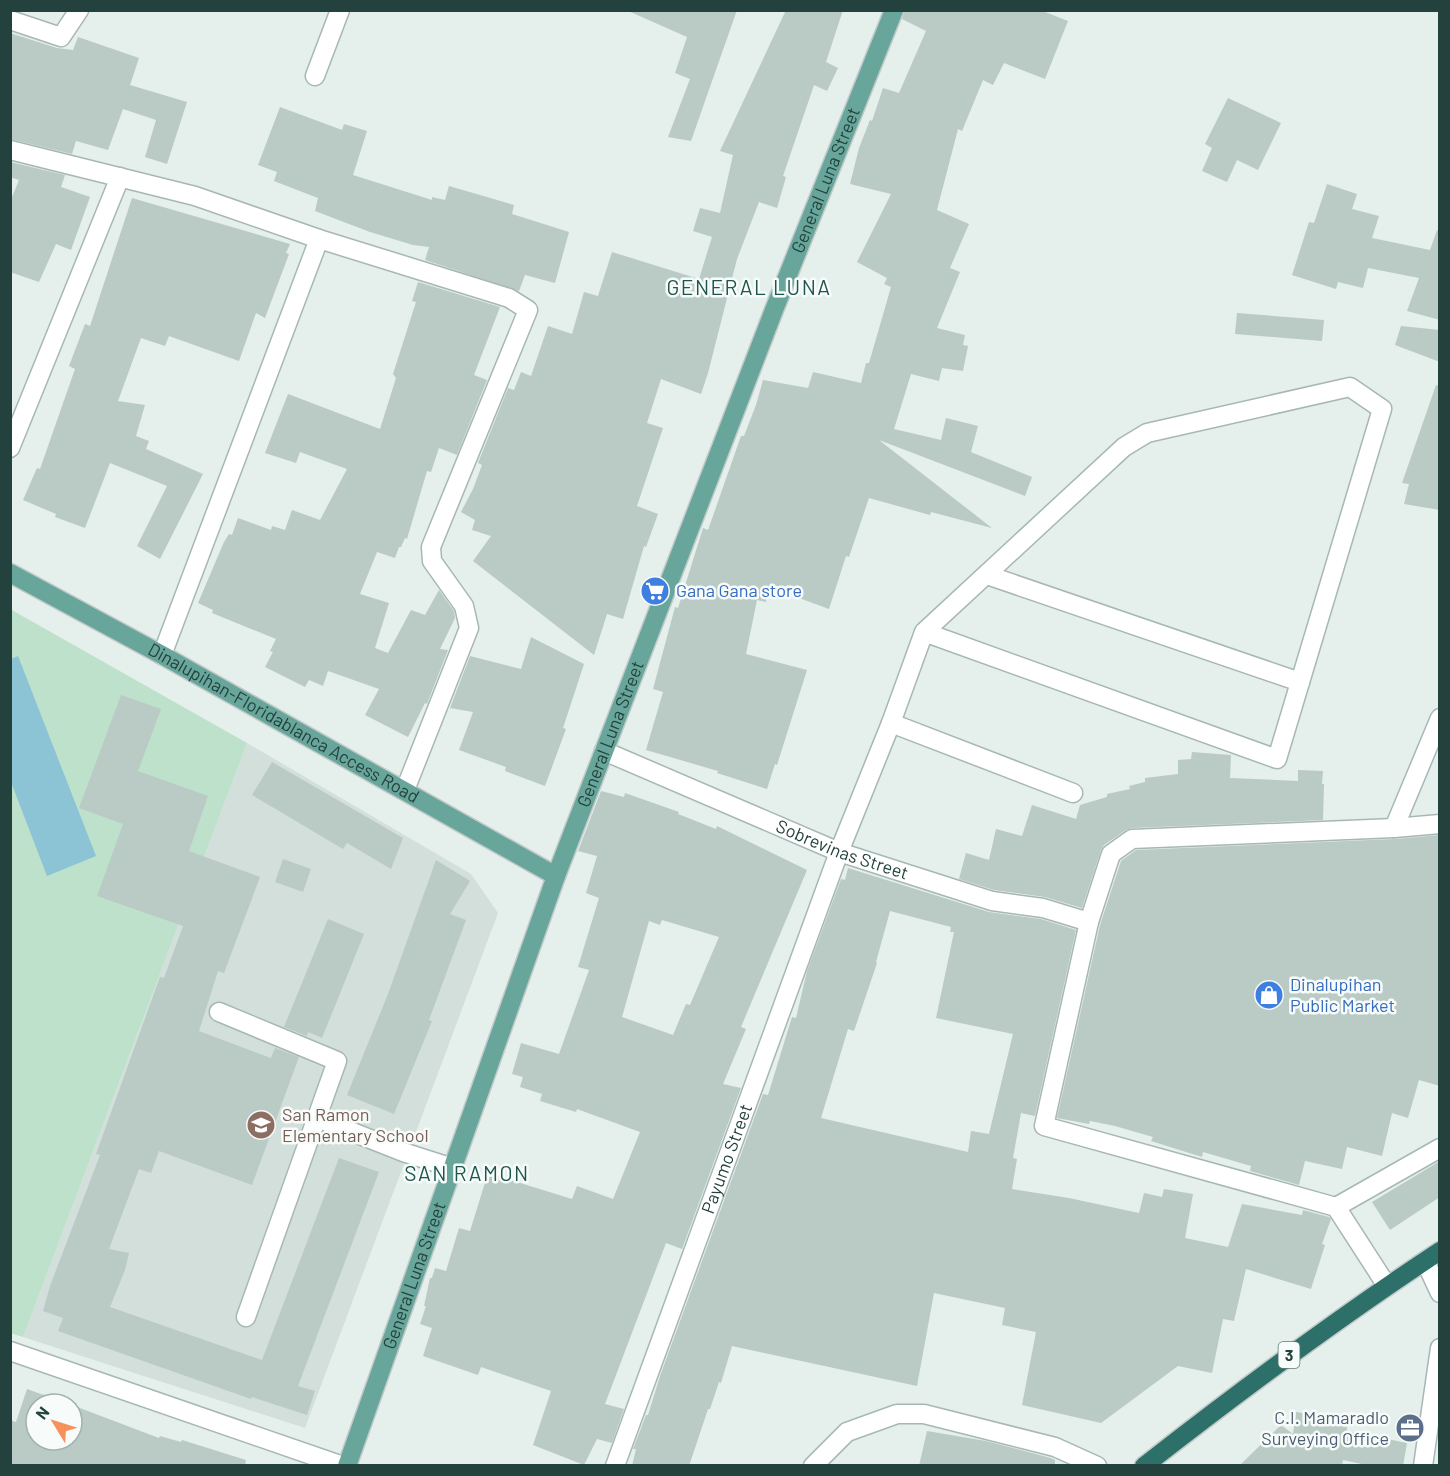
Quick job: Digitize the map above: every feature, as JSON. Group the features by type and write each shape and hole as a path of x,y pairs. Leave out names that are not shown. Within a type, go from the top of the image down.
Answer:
{"highway":[{"name":"3","path":"1144,1466 1233,1396 1432,1256"}],"main road":[{"name":"General Luna Street","path":"347,1466 556,876 774,310 894,10"},
{"name":"Dinalupihan-Floridablanca Access Road","path":"10,573 162,655 556,876"}],"street":[{"path":"10,20 61,37 79,10"},
{"path":"315,76 340,10"},
{"path":"10,150 195,196 319,239 509,298 528,310 431,547 432,561 464,606 469,628 405,790"},
{"path":"10,447 120,177"},
{"path":"162,655 319,239"},
{"path":"1350,387 1382,409 1277,759 924,632 1124,447 1147,434 1350,387"},
{"path":"987,575 1300,682"},
{"name":"Payumo Street","path":"615,1466 839,852 891,723 924,632"},
{"path":"1394,828 1440,718"},
{"path":"891,723 1073,793"},
{"name":"Sobrevinas Street","path":"604,751 839,852 993,902 1043,909 1089,922"},
{"path":"1387,1286 1336,1207 1044,1126 1089,922 1111,854 1132,838 1394,828 1440,824"},
{"path":"219,1012 337,1061 246,1317"},
{"path":"317,1118 403,1152 453,1168"},
{"path":"1336,1207 1440,1148"},
{"path":"1432,1256 1440,1293"},
{"path":"1423,1466 1435,1410 1440,1348"},
{"path":"10,1351 343,1466"},
{"path":"813,1466 847,1432 897,1414 924,1414 1055,1447 1097,1466"}],"shaded area":[{"name":"San Ramon Elementary School","path":"247,743 471,874 498,913 305,1428 23,1337"}],"green space":[{"path":"10,609 247,743 23,1337 10,1333"}],"water":[{"path":"18,656 96,856 47,876 11,782 11,659"}],"building":[{"path":"626,10 737,10 691,141 668,137 690,79 675,73 687,37"},
{"path":"786,10 843,10 826,62 838,68 827,91 814,85 783,176 786,177 777,208 759,202 737,259 701,394 661,379 647,423 663,428 637,506 658,514 646,547 644,546 623,619 607,614 594,655 473,561 491,536 472,530 475,520 461,512 473,489 482,465 478,463 508,388 514,390 521,372 531,376 548,326 572,334 584,292 598,296 612,252 699,279 712,237 693,231 700,208 720,213 733,155 720,151"},
{"path":"905,10 1040,10 1068,21 1045,79 1004,63 993,85 983,80 962,131 958,129 937,210 969,224 950,268 960,272 937,328 965,335 963,345 968,346 963,371 942,368 939,381 911,374 894,429 941,440 946,418 978,426 971,452 1032,477 1025,496 879,440 992,528 931,512 930,515 869,498 849,557 846,556 829,609 769,587 766,602 757,600 746,654 807,670 777,765 775,764 767,789 717,773 718,771 646,750 663,692 653,689 675,607 678,608 703,528 708,530 741,436 744,436 756,405 763,380 808,388 813,372 861,383 866,363 869,363 891,287 884,284 887,278 857,262 891,194 850,184 859,148 870,120 872,121 883,88 899,93 926,31 902,19"},
{"path":"10,33 57,48 73,50 78,37 139,58 130,85 187,102 167,164 145,157 156,120 123,109 108,150 76,141 72,154 10,139"},
{"path":"1228,98 1281,123 1258,170 1237,160 1227,182 1202,171 1212,148 1205,144"},
{"path":"280,107 342,130 344,124 367,131 353,175 432,200 432,197 445,200 449,186 514,205 512,214 569,232 555,283 525,275 519,291 425,260 429,247 413,245 370,232 315,211 318,198 274,181 277,172 258,165"},
{"path":"10,162 65,175 61,187 90,197 71,250 56,244 39,282 10,272 10,202 19,180 10,177"},
{"path":"1327,184 1357,194 1352,209 1379,216 1372,238 1430,250 1437,230 1440,231 1440,320 1407,311 1419,278 1368,268 1363,288 1338,282 1336,289 1292,275 1309,222 1314,223"},
{"path":"132,198 290,244 286,253 289,254 265,318 256,313 239,361 169,336 165,346 141,338 118,401 145,405 136,436 149,441 146,449 203,474 160,559 137,546 167,486 110,463 85,528 55,517 56,514 23,500 37,468 40,469 75,369 69,366 85,324 90,326"},
{"path":"418,282 500,307 474,375 487,380 457,455 439,448 431,472 427,471 407,539 405,538 399,547 395,558 377,552 360,594 389,603 375,648 388,653 411,610 425,615 439,590 454,611 455,618 440,649 448,650 427,704 425,703 408,737 365,715 379,689 328,671 323,686 309,680 305,687 265,667 273,652 270,651 276,639 212,613 213,610 198,603 224,542 229,534 232,535 238,518 271,530 272,526 285,530 292,510 320,520 347,469 300,452 296,463 265,453 288,394 380,429 396,378 393,374 416,302 412,301"},
{"path":"1237,313 1324,320 1322,341 1235,334"},
{"path":"1401,326 1440,330 1440,362 1395,345"},
{"path":"1436,385 1440,386 1440,510 1404,504 1409,484 1402,483"},
{"path":"531,637 584,664 563,728 566,729 545,786 505,771 506,767 459,750 473,712 450,708 470,656 521,669"},
{"path":"121,695 161,709 138,771 208,796 189,851 260,877 224,973 218,971 199,1031 271,1058 275,1048 299,1057 252,1185 159,1151 151,1173 139,1169 109,1249 129,1253 125,1270 110,1307 262,1360 339,1158 379,1172 298,1386 315,1391 307,1415 252,1397 251,1399 58,1331 63,1318 43,1311 50,1286 100,1155 96,1154 160,977 164,978 183,926 97,896 123,824 79,808"},
{"path":"1192,752 1231,755 1230,778 1298,781 1298,770 1323,771 1323,820 1126,830 1104,845 1101,850 1082,908 1045,897 994,890 959,879 966,853 989,860 996,829 1022,836 1032,805 1076,819 1080,805 1107,797 1107,794 1130,789 1129,786 1145,782 1145,778 1178,774 1178,760 1191,759"},
{"path":"272,762 403,838 391,869 347,843 343,849 252,795"},
{"path":"601,791 624,797 625,793 679,812 678,814 716,829 717,826 807,870 741,1027 746,1029 723,1084 741,1088 682,1249 666,1243 605,1404 624,1409 612,1443 597,1439 584,1465 533,1445 551,1391 481,1367 478,1375 423,1356 432,1328 420,1324 426,1306 424,1306 430,1278 435,1268 446,1271 459,1228 470,1231 488,1173 572,1199 577,1186 613,1199 640,1132 577,1109 576,1112 540,1101 542,1094 520,1087 523,1077 512,1074 521,1043 559,1054 589,970 578,967 599,898 586,893 597,856 578,851","holes":["662,920 719,937 690,1005 686,1004 673,1035 622,1017 649,921 660,925"]},
{"name":"Dinalupihan Public Market","path":"1440,835 1440,1086 1419,1080 1408,1118 1392,1113 1382,1156 1347,1147 1342,1169 1305,1161 1299,1185 1250,1171 1251,1166 1203,1152 1202,1157 1151,1141 1153,1137 1115,1126 1057,1118 1100,925 1121,861 1136,850"},
{"path":"283,859 311,869 303,892 275,882"},
{"path":"436,860 470,881 450,914 466,920 429,1020 432,1021 394,1114 347,1095 388,994"},
{"path":"848,868 989,912 1041,919 1076,930 1035,1116 1021,1113 1013,1158 1017,1159 1012,1189 1139,1213 1144,1193 1162,1197 1164,1189 1193,1194 1185,1238 1228,1247 1242,1204 1302,1215 1303,1210 1329,1217 1331,1219 1322,1244 1325,1245 1311,1289 1246,1269 1234,1321 1223,1319 1212,1373 1178,1366 1101,1423 1022,1405 1036,1332 1002,1325 1005,1308 934,1293 917,1386 732,1346 721,1383 719,1382 710,1409 708,1409 689,1466 632,1466 636,1449 633,1449 646,1415 648,1415 660,1376 763,1094 768,1095 792,1017 796,1018 807,971 841,879 845,880","holes":["890,911 951,927 950,932 954,932 936,1018 1013,1034 989,1134 971,1131 968,1152 821,1118 848,1029 854,1031 877,963"]},
{"path":"328,919 364,934 322,1038 308,1032 307,1036 284,1027"},
{"path":"1440,1161 1440,1197 1390,1230 1372,1202"},
{"path":"24,1398 24,1452 84,1452 84,1410 159,1438 160,1436 181,1442 182,1440 246,1460 245,1466 10,1466 10,1420 16,1422"},
{"path":"1296,1412 1321,1416 1319,1423 1347,1427 1347,1431 1407,1443 1403,1466 1371,1466 1343,1460 1342,1466 1239,1466 1281,1425 1293,1434"},
{"path":"927,1431 986,1441 1051,1458 1055,1460 1055,1466 919,1466"}],"place":[{"name":"Gana Gana store","path":"655,591"},
{"name":"Dinalupihan Public Market","path":"1269,995"},
{"name":"San Ramon Elementary School","path":"261,1125"},
{"name":"C.I. Mamaradlo Surveying Office","path":"1410,1428"}],"district":[{"name":"GENERAL LUNA","path":"749,288"},
{"name":"SAN RAMON","path":"467,1174"}]}
